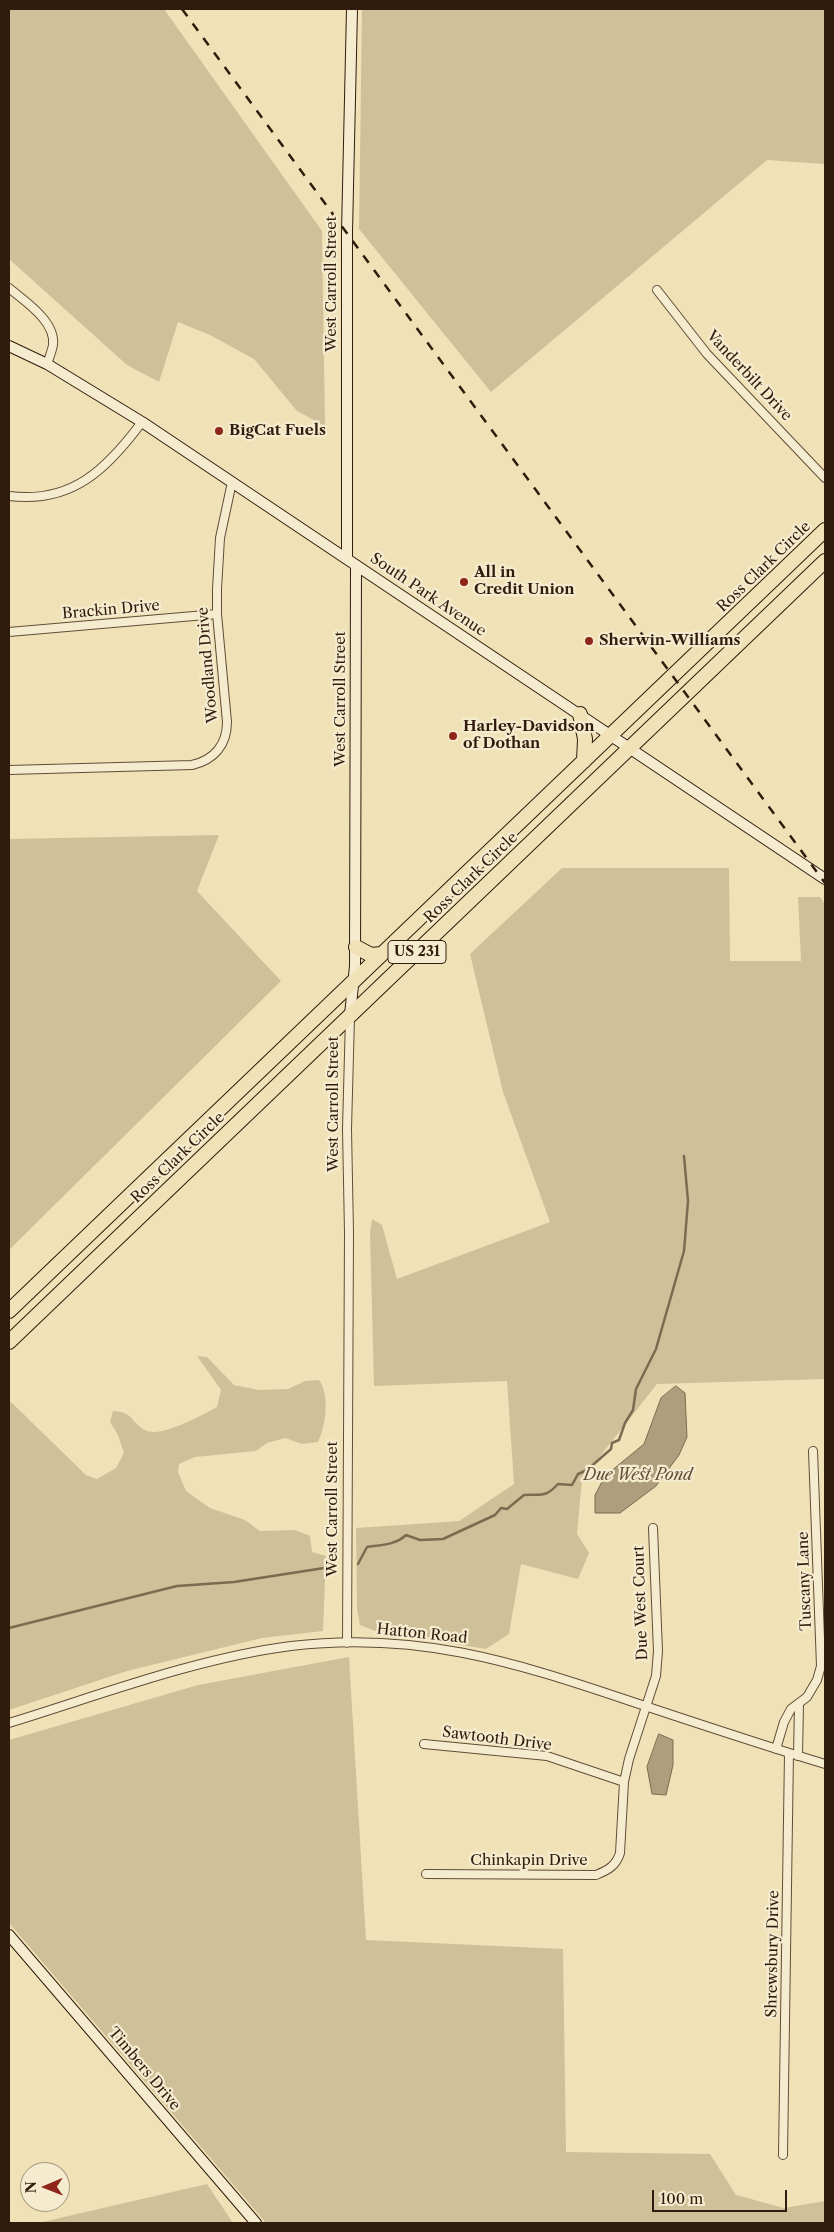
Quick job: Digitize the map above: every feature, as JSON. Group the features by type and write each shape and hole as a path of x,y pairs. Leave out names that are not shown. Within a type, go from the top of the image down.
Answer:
{"highway":[{"name":"Ross Clark Circle","path":"9,1311 825,530"},
{"name":"Ross Clark Circle","path":"9,1342 825,561"},
{"path":"580,714 585,739 584,761"},
{"path":"534,809 550,825"},
{"path":"434,904 449,921"},
{"path":"356,947 371,955 382,954"},
{"path":"66,1256 82,1272"}],"street":[{"name":"West Carroll Street","path":"347,559 347,232 352,9"},
{"path":"9,288 41,317 51,333 53,344 47,364"},
{"name":"Vanderbilt Drive","path":"657,290 707,354 825,478"},
{"name":"South Park Avenue","path":"9,346 47,364 142,422 825,880"},
{"path":"9,496 44,496 80,484 106,466 142,422"},
{"name":"Woodland Drive","path":"9,770 182,766 208,760 221,747 227,730 216,614 220,538 232,482"},
{"name":"West Carroll Street","path":"347,1642 350,1233 347,1130 350,1015 356,947 356,565"},
{"name":"Brackin Drive","path":"9,632 216,614"},
{"name":"Tuscany Lane","path":"776,1749 784,1722 791,1709 807,1696 817,1680 821,1666 813,1451"},
{"name":"Due West Court","path":"646,1706 656,1676 658,1651 653,1528"},
{"name":"Hatton Road","path":"9,1723 235,1656 292,1646 347,1642 398,1643 460,1651 544,1672 825,1764"},
{"path":"798,1756 799,1704"},
{"name":"Chinkapin Drive","path":"426,1874 582,1876 596,1875 609,1870 618,1862 624,1782 629,1759 646,1706"},
{"name":"Sawtooth Drive","path":"424,1744 546,1756 624,1782"},
{"name":"Shrewsbury Drive","path":"783,2155 790,1753"},
{"name":"Timbers Drive","path":"9,1935 256,2223"}],"shaded area":[{"path":"9,9 164,9 322,231 325,426 297,411 254,359 210,335 178,322 159,382 127,365 9,259"},
{"path":"362,9 825,9 825,164 767,160 491,392 359,229"},
{"path":"219,835 197,891 281,981 9,1250 9,839"},
{"path":"562,868 729,868 730,961 801,961 798,897 820,897 825,904 825,1379 657,1384 582,1479 577,1534 589,1553 578,1579 521,1564 509,1634 486,1649 375,1631 360,1625 357,1609 356,1528 459,1521 514,1484 507,1381 374,1386 370,1234 372,1219 382,1225 397,1279 550,1222 503,1092 470,954"},
{"path":"197,1356 207,1357 234,1385 259,1390 288,1389 305,1381 319,1380 322,1386 325,1394 326,1411 318,1442 302,1444 285,1438 267,1443 256,1451 195,1457 179,1464 178,1472 186,1491 210,1508 245,1520 260,1531 295,1530 310,1536 312,1552 326,1556 323,1631 262,1638 127,1671 9,1710 9,1404 11,1402 86,1475 97,1479 116,1468 124,1453 118,1435 110,1422 113,1411 125,1413 140,1427 152,1432 181,1425 217,1407 221,1390"},
{"path":"349,1657 366,1940 563,1949 566,2152 710,2154 736,2195 784,2208 825,2201 825,2223 266,2223 9,1923 9,1740 198,1685"},
{"path":"207,2184 233,2223 38,2223"}],"water":[{"name":"Due West Pond","path":"676,1386 685,1393 687,1437 679,1455 656,1486 620,1513 595,1513 595,1495 605,1476 644,1444 661,1398"},
{"path":"659,1734 673,1740 673,1765 666,1795 652,1794 647,1767"}],"waterway":[{"path":"358,1564 367,1547 393,1543 406,1535 420,1540 443,1539 495,1515 501,1508 507,1509 524,1495 546,1493 558,1484 572,1485 578,1474 587,1470 611,1449 612,1443 619,1440 625,1423 633,1410 636,1389 656,1349 684,1251 688,1201 684,1156"},
{"path":"9,1628 177,1586 234,1582 337,1566"}],"railway":[{"path":"182,9 825,883"}],"place":[{"name":"BigCat Fuels","path":"219,431"},
{"name":"All in Credit Union","path":"464,582"},
{"name":"Sherwin-Williams","path":"589,641"},
{"name":"Harley-Davidson of Dothan","path":"453,736"}]}
